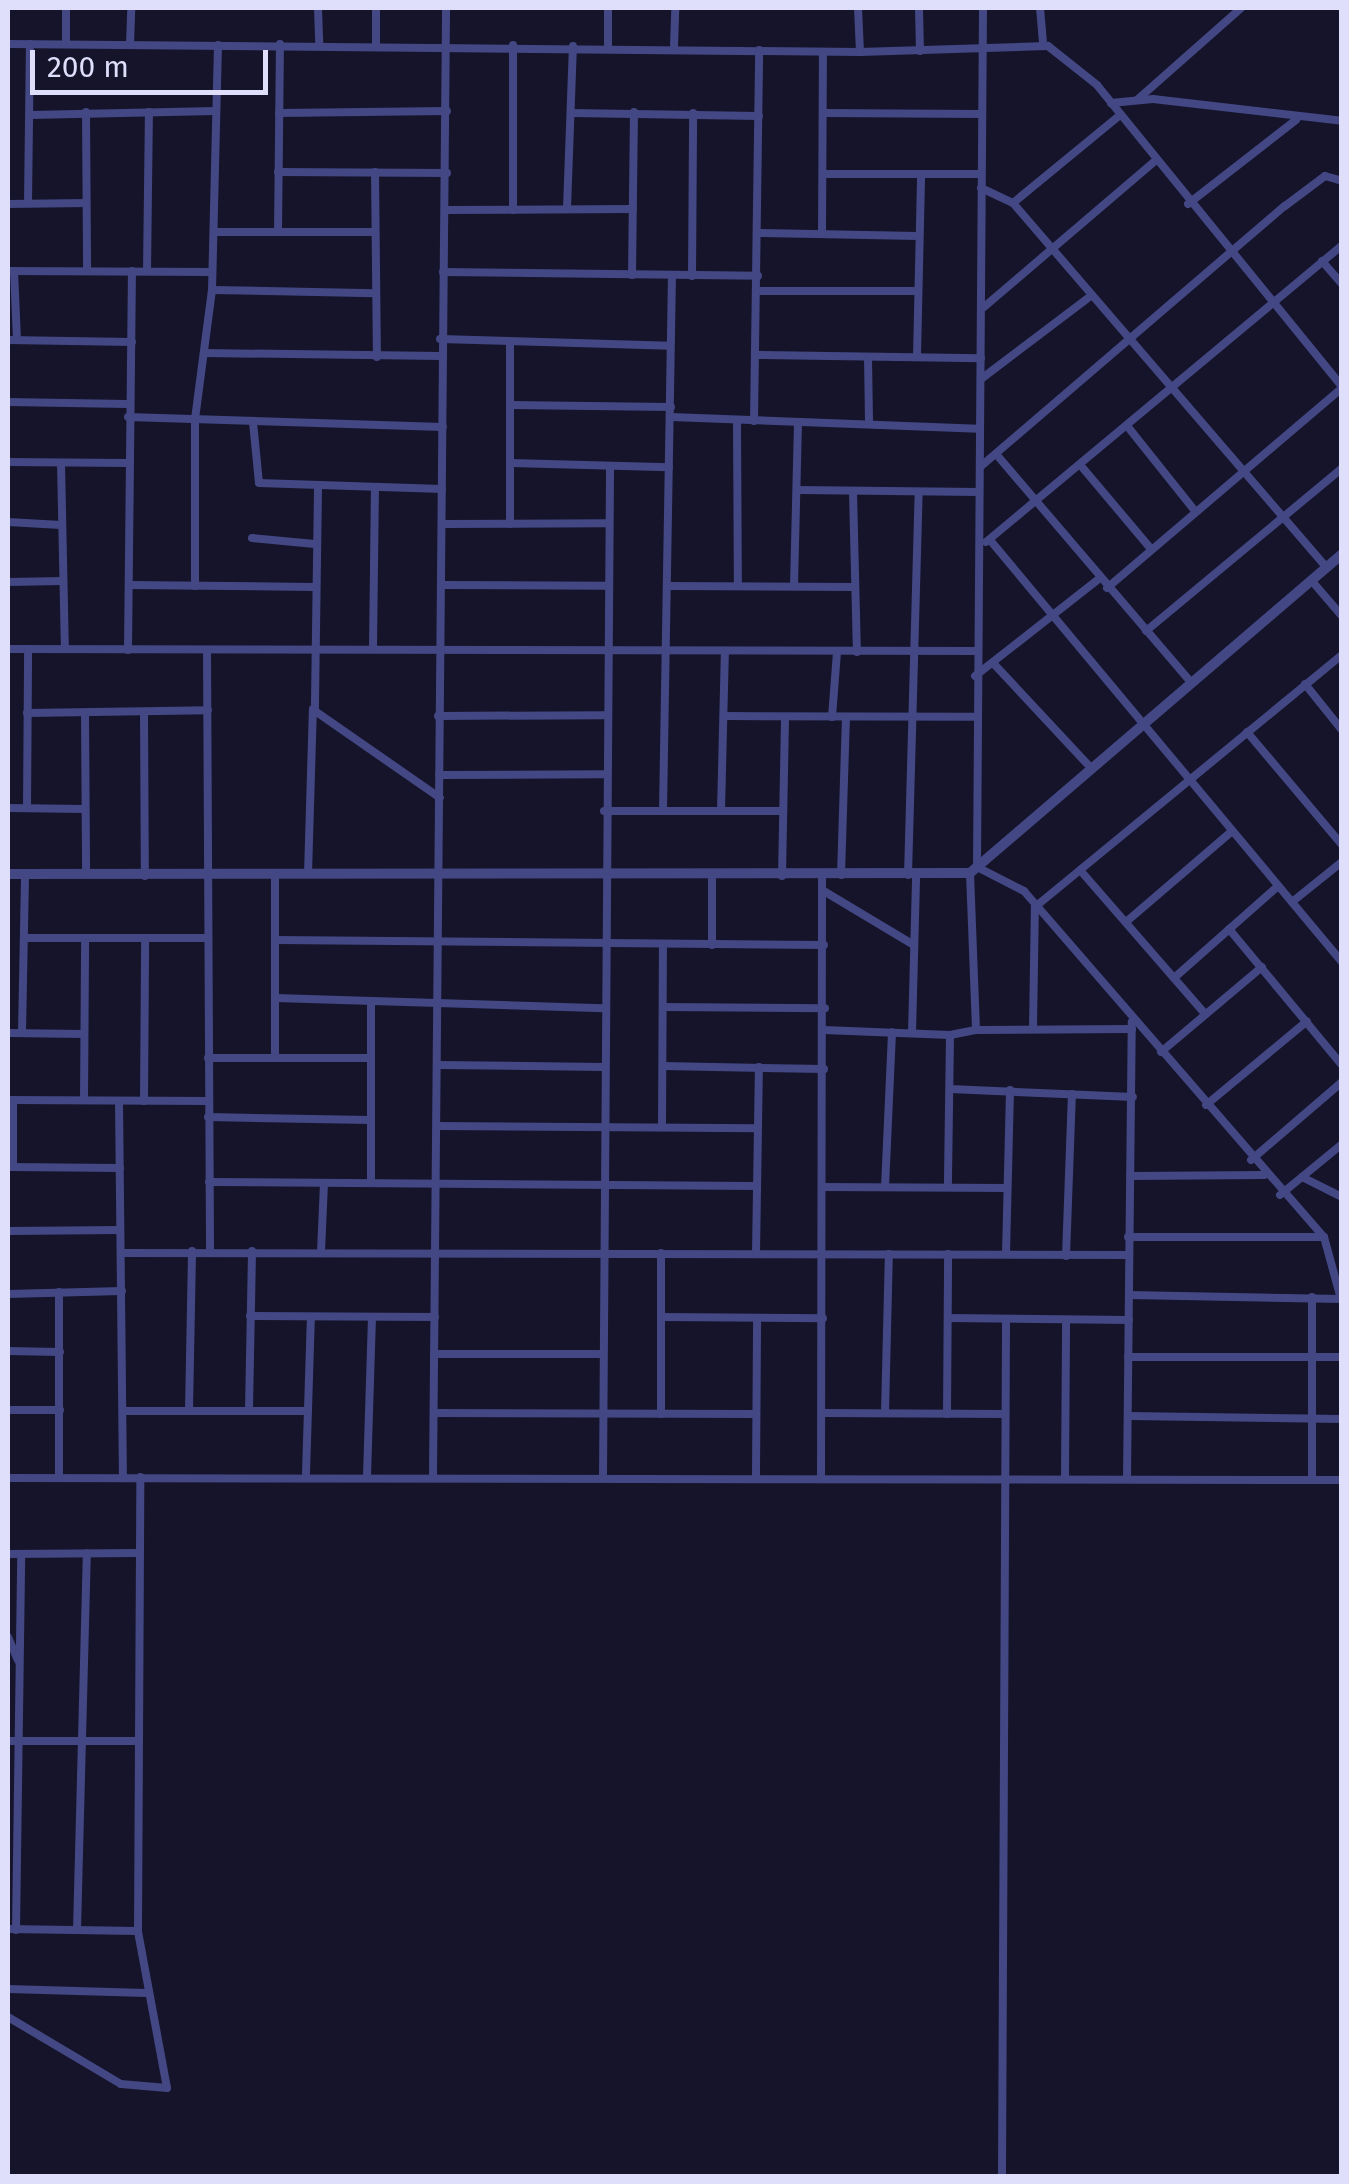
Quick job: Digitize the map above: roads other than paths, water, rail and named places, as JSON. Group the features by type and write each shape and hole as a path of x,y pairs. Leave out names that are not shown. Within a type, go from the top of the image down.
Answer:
{"street":[{"path":"66,8 66,44"},
{"path":"130,45 131,8"},
{"path":"318,8 319,43"},
{"path":"376,8 376,44"},
{"path":"433,1476 442,1004 438,650 443,427 440,340 447,172 446,8"},
{"path":"608,8 608,46"},
{"path":"674,46 675,8"},
{"path":"858,8 860,52"},
{"path":"919,8 920,50"},
{"path":"976,1030 973,717 984,307 983,8"},
{"path":"1040,8 1043,46"},
{"path":"1137,100 1241,8"},
{"path":"8,44 674,46 823,52 1043,46 1079,67 1342,387 1107,588"},
{"path":"28,203 30,44"},
{"path":"278,232 280,44"},
{"path":"195,586 196,419 212,290 218,45"},
{"path":"513,45 513,210"},
{"path":"568,208 573,46"},
{"path":"754,420 758,50"},
{"path":"822,234 823,52"},
{"path":"1110,103 1137,100 1296,120 1342,121"},
{"path":"30,115 216,111"},
{"path":"279,113 447,111"},
{"path":"86,112 87,270"},
{"path":"147,271 149,112"},
{"path":"632,275 634,112"},
{"path":"571,113 759,116"},
{"path":"692,276 693,113"},
{"path":"823,113 981,114"},
{"path":"1013,203 1120,115"},
{"path":"1188,204 1296,120"},
{"path":"984,307 1154,162"},
{"path":"278,172 447,172"},
{"path":"376,172 377,357"},
{"path":"824,174 981,174"},
{"path":"916,356 921,174"},
{"path":"980,467 1228,252 1325,176 1342,182"},
{"path":"981,188 1013,203 1326,567"},
{"path":"8,204 86,203"},
{"path":"446,210 633,208"},
{"path":"214,232 375,232"},
{"path":"758,232 918,236"},
{"path":"978,548 1038,505 1342,245"},
{"path":"1322,261 1342,284"},
{"path":"132,342 12,340 11,271 212,272"},
{"path":"128,650 132,271"},
{"path":"443,272 758,276"},
{"path":"663,811 672,276"},
{"path":"212,290 375,292"},
{"path":"758,291 916,291"},
{"path":"981,379 1092,295"},
{"path":"440,340 670,346"},
{"path":"510,342 510,524"},
{"path":"204,353 440,356"},
{"path":"757,356 982,358"},
{"path":"868,357 869,423"},
{"path":"8,402 128,404"},
{"path":"510,404 671,412 737,420 978,429"},
{"path":"128,417 443,427"},
{"path":"737,420 738,586"},
{"path":"253,422 255,481 318,488 442,489"},
{"path":"794,586 798,423"},
{"path":"1128,428 1196,511"},
{"path":"996,454 1191,682"},
{"path":"8,462 127,463"},
{"path":"61,462 65,649"},
{"path":"511,463 669,467"},
{"path":"602,1476 604,716 610,466"},
{"path":"1082,467 1152,549"},
{"path":"1146,631 1342,468"},
{"path":"308,874 318,488"},
{"path":"373,648 374,488"},
{"path":"797,490 978,492"},
{"path":"853,492 856,652"},
{"path":"912,1033 909,717 919,492"},
{"path":"8,522 61,525"},
{"path":"442,524 607,523"},
{"path":"252,538 315,544"},
{"path":"990,540 1342,962"},
{"path":"974,870 1342,554"},
{"path":"975,676 1054,618 1100,578"},
{"path":"1311,580 1342,616"},
{"path":"8,582 63,581"},
{"path":"129,585 313,587"},
{"path":"441,585 607,586"},
{"path":"668,586 854,587"},
{"path":"8,648 373,648 605,653 975,651"},
{"path":"26,808 28,649"},
{"path":"207,650 210,1251"},
{"path":"721,810 725,652"},
{"path":"832,717 837,652"},
{"path":"1035,907 1342,655"},
{"path":"994,664 1090,767"},
{"path":"1305,684 1342,730"},
{"path":"313,704 331,727 440,798"},
{"path":"27,713 208,710"},
{"path":"144,712 145,876"},
{"path":"86,715 86,873"},
{"path":"438,716 604,716"},
{"path":"724,716 973,717"},
{"path":"782,876 784,717"},
{"path":"841,875 846,717"},
{"path":"1247,732 1342,845"},
{"path":"439,775 604,774"},
{"path":"8,808 85,809"},
{"path":"604,810 782,811"},
{"path":"1126,922 1232,832"},
{"path":"1292,902 1342,862"},
{"path":"8,874 822,876 974,870 1012,881 1280,1195 1324,1237 1341,1299 1128,1295"},
{"path":"1080,870 1205,1014"},
{"path":"22,1033 26,874"},
{"path":"275,874 275,1058"},
{"path":"712,875 712,945"},
{"path":"822,876 822,1475"},
{"path":"1174,978 1278,886"},
{"path":"822,890 914,945"},
{"path":"1034,1028 1035,907"},
{"path":"1230,929 1342,1064"},
{"path":"25,938 207,938"},
{"path":"84,1100 86,940"},
{"path":"144,1101 145,940"},
{"path":"276,940 824,945"},
{"path":"662,1127 664,945"},
{"path":"1161,1052 1262,968"},
{"path":"276,998 603,1008"},
{"path":"370,1183 371,1001"},
{"path":"663,1007 825,1008"},
{"path":"1206,1105 1307,1021"},
{"path":"824,1030 950,1035 976,1030 1132,1025"},
{"path":"1128,1479 1132,1025"},
{"path":"885,1187 892,1032"},
{"path":"8,1033 83,1034"},
{"path":"948,1186 950,1035"},
{"path":"208,1058 370,1058"},
{"path":"440,1065 603,1067"},
{"path":"663,1066 824,1069"},
{"path":"756,1253 758,1068"},
{"path":"1251,1160 1342,1082"},
{"path":"950,1089 1134,1096"},
{"path":"1006,1254 1010,1090"},
{"path":"1066,1256 1072,1094"},
{"path":"120,1168 10,1167 10,1100 208,1101"},
{"path":"119,1101 123,1477"},
{"path":"208,1117 370,1120"},
{"path":"438,1126 757,1128"},
{"path":"1280,1195 1342,1144"},
{"path":"1130,1176 1264,1175"},
{"path":"1302,1177 1342,1197"},
{"path":"209,1182 756,1186"},
{"path":"321,1252 324,1183"},
{"path":"822,1188 1008,1188"},
{"path":"8,1231 120,1230"},
{"path":"1128,1237 1324,1237"},
{"path":"188,1410 192,1251"},
{"path":"248,1409 252,1251"},
{"path":"661,1414 662,1252"},
{"path":"121,1253 1129,1256"},
{"path":"885,1413 888,1254"},
{"path":"947,1414 948,1254"},
{"path":"8,1294 122,1291"},
{"path":"59,1292 59,1478"},
{"path":"1312,1297 1312,1480"},
{"path":"250,1316 434,1317"},
{"path":"306,1473 311,1317"},
{"path":"367,1476 372,1317"},
{"path":"661,1317 823,1318"},
{"path":"756,1318 756,1475"},
{"path":"948,1318 1129,1320"},
{"path":"1002,2176 1006,1320"},
{"path":"1065,1477 1066,1320"},
{"path":"8,1352 60,1352"},
{"path":"434,1354 601,1354"},
{"path":"1128,1357 1342,1357"},
{"path":"8,1410 60,1410"},
{"path":"123,1411 308,1411"},
{"path":"434,1413 756,1414"},
{"path":"823,1413 1006,1414"},
{"path":"1128,1416 1342,1418"},
{"path":"8,1478 306,1473 1342,1480"},
{"path":"8,2017 121,2084 167,2088 146,1993 138,1931 140,1477"},
{"path":"78,1930 86,1553"},
{"path":"8,1554 139,1553"},
{"path":"21,1554 20,1807 12,1930 138,1931"},
{"path":"8,1637 21,1669"},
{"path":"8,1672 21,1669"},
{"path":"8,1741 137,1741"},
{"path":"8,1807 20,1807"},
{"path":"8,1989 146,1993"}]}
